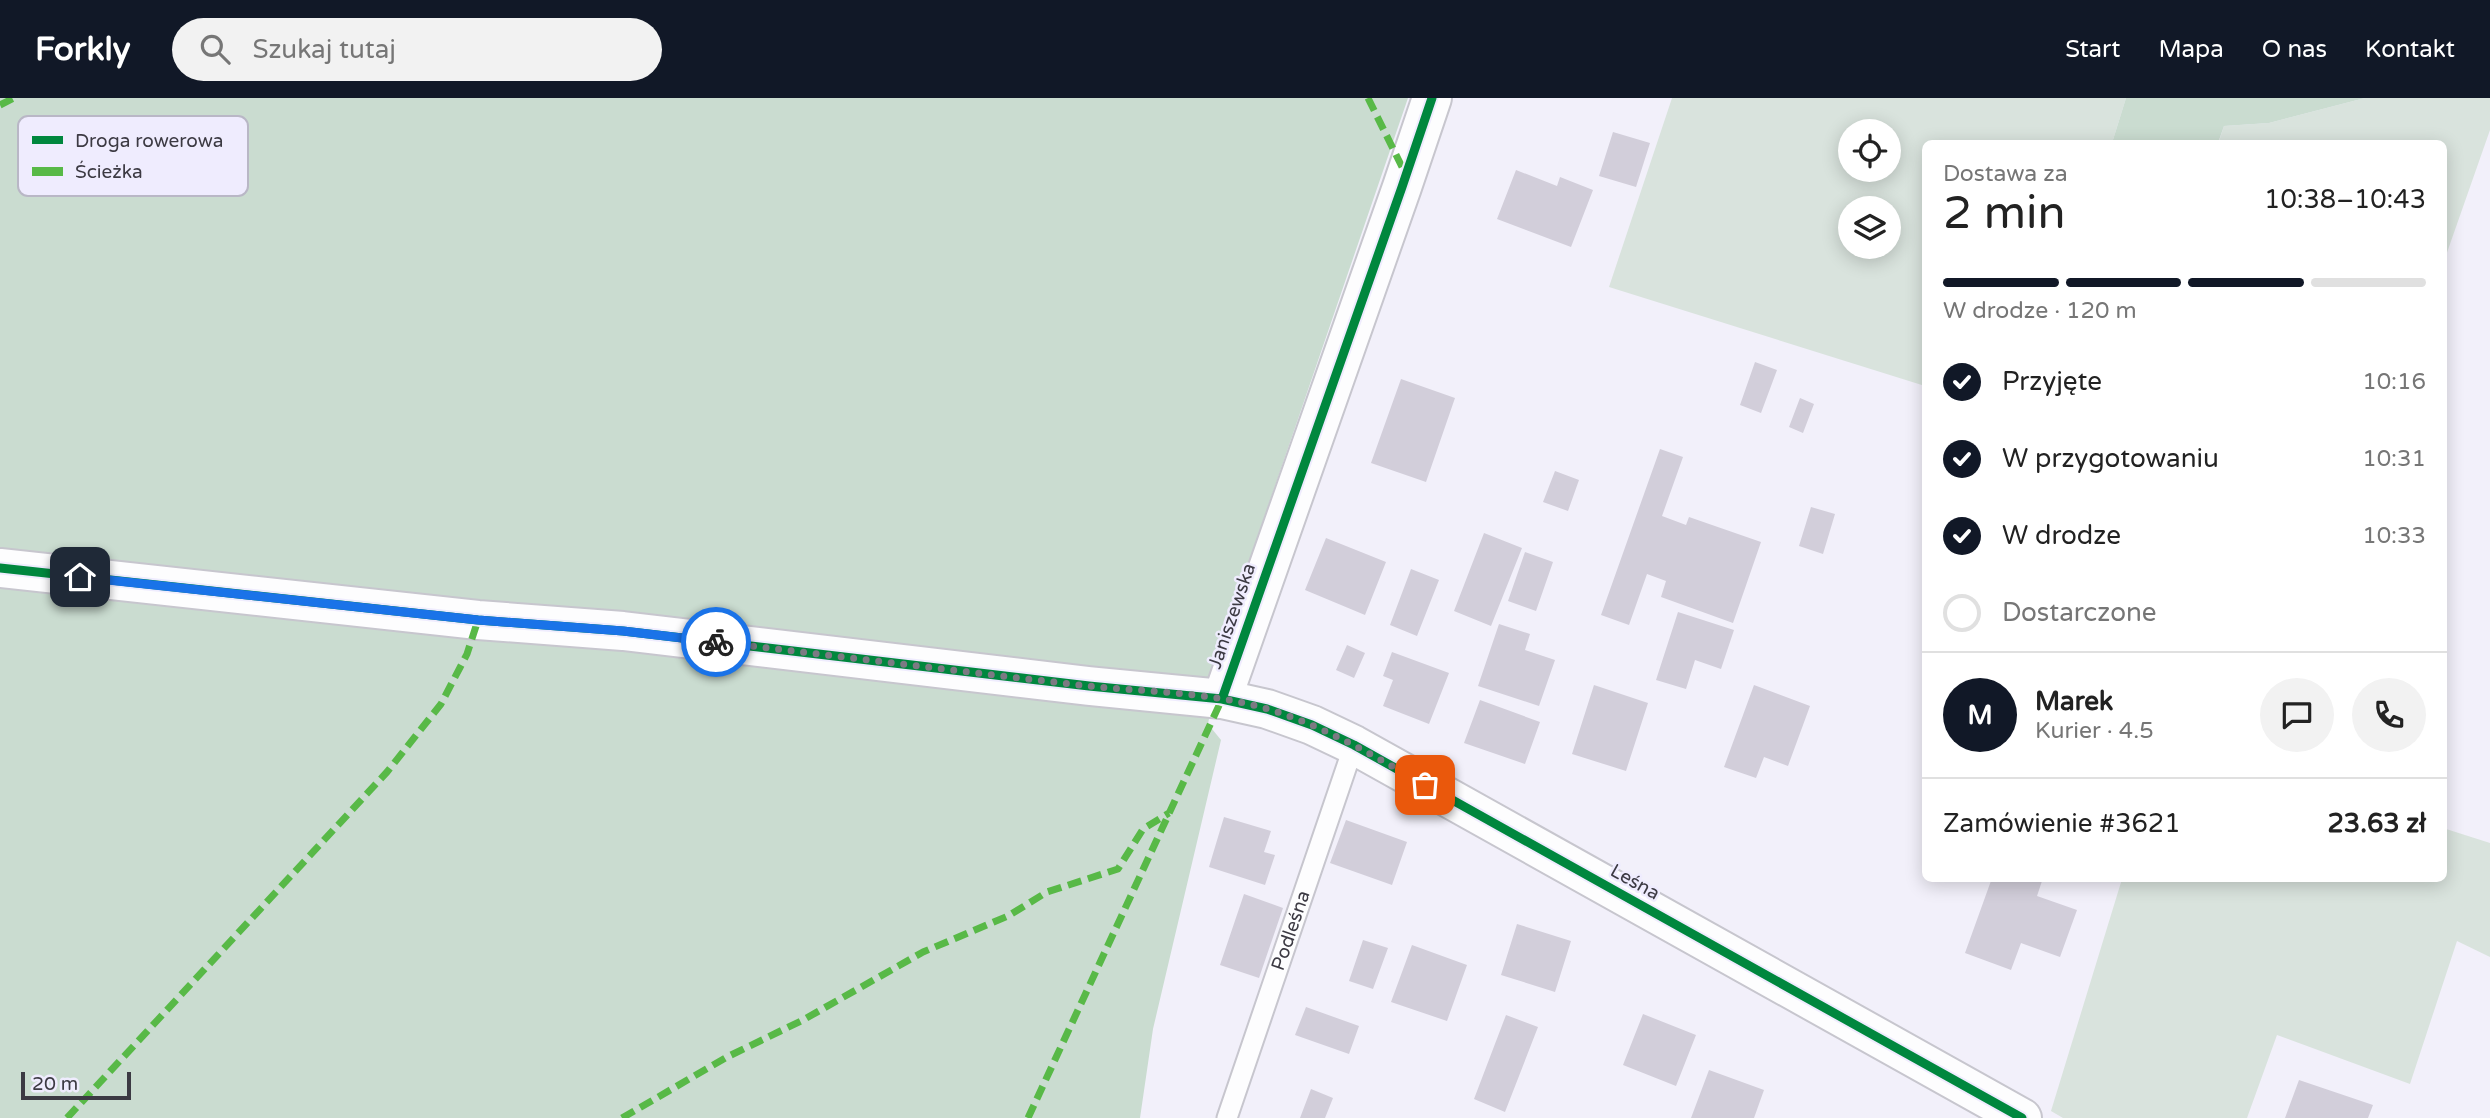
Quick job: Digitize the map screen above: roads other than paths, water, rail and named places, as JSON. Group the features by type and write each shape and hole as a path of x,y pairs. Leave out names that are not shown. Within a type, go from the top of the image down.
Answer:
{"street":[{"name":"Janiszewska","path":"0,568 478,620 623,631 1222,699 1432,98"},
{"name":"Leśna","path":"1222,699 1267,709 1312,725 1354,745 2022,1118"}],"lane":[{"name":"Podleśna","path":"1227,1118 1354,745"}]}
